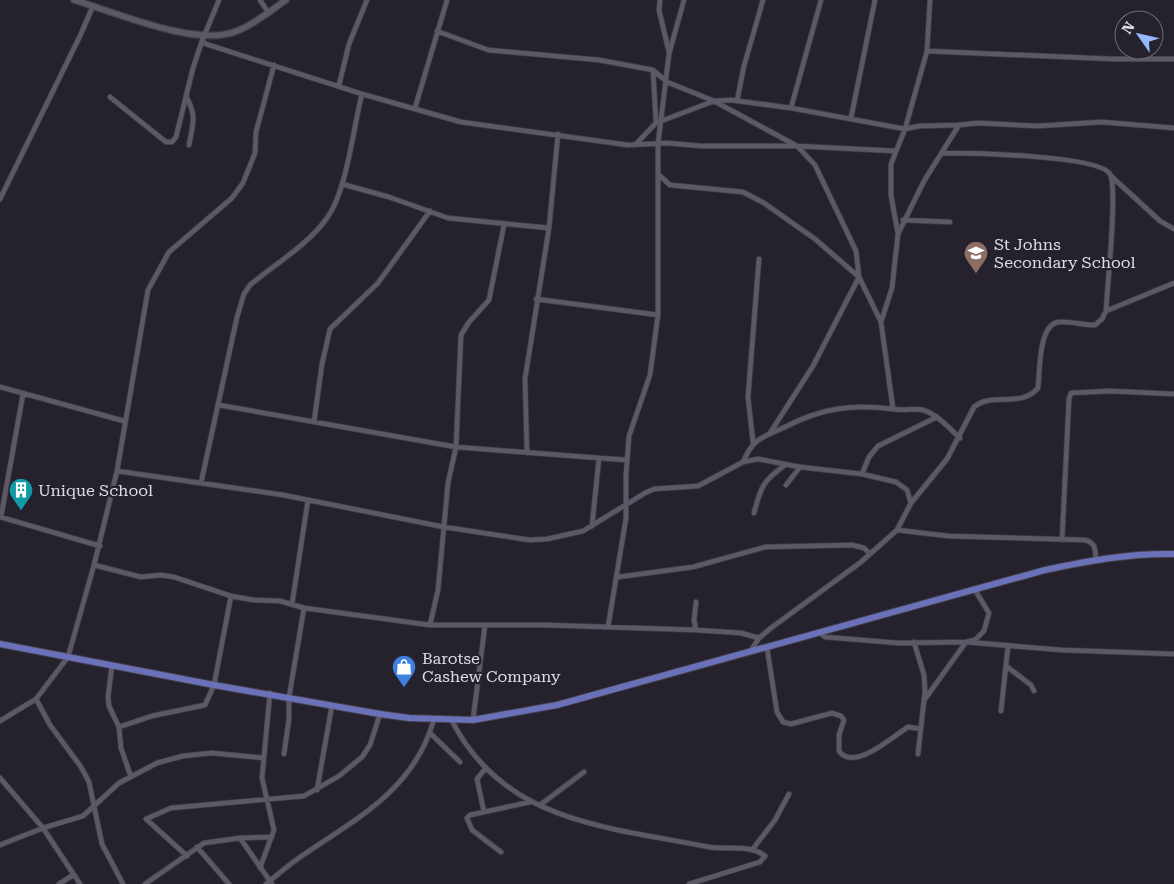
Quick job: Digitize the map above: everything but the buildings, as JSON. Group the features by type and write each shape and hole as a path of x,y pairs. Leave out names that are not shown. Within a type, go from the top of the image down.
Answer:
{"main road":[{"path":"74,0 203,39 236,32 286,0"},
{"path":"0,644 214,685 289,696 380,714 434,719 473,720 557,705 1044,570 1096,559 1148,553 1174,554"}],"street":[{"path":"110,97 168,143 176,137 203,39 219,0"},
{"path":"260,0 268,12"},
{"path":"338,85 349,44 366,0"},
{"path":"415,108 447,0"},
{"path":"660,0 661,22 669,54"},
{"path":"608,627 618,577 626,504 627,460 632,428 650,375 658,315 658,144 669,54 684,0"},
{"path":"737,101 744,66 763,0"},
{"path":"791,108 820,0"},
{"path":"851,118 875,0"},
{"path":"898,234 891,195 891,164 905,129 927,51 930,0"},
{"path":"0,199 93,6"},
{"path":"437,31 488,50 599,60 653,70 667,82 714,101 797,146 814,165 839,212 856,251 859,278 881,322 893,409"},
{"path":"203,39 362,94 461,122 635,145 797,146 895,150"},
{"path":"927,51 1112,59 1174,59"},
{"path":"0,721 36,699 68,656 100,546 117,471 124,421 148,290 169,252 232,198 243,183 255,153 256,132 274,65"},
{"path":"653,70 656,123"},
{"path":"201,484 236,317 244,294 250,285 316,232 328,216 342,184 362,94"},
{"path":"186,96 194,110 195,117 188,145"},
{"path":"635,145 656,123 714,101 737,101 791,108 905,129 920,126 978,123 1038,126 1102,122 1174,128"},
{"path":"881,322 892,288 898,234 903,220 958,125"},
{"path":"527,453 525,379 536,299 549,228 558,134"},
{"path":"942,153 987,153 1089,164 1104,169 1160,221 1174,229"},
{"path":"659,175 670,185 742,192 753,197 815,239 859,278"},
{"path":"748,653 759,638 870,554 897,530 911,503 947,459 960,438 974,408 981,402 994,399 1018,400 1034,393 1038,388 1044,336 1048,328 1060,322 1095,325 1102,319 1106,311 1112,202 1111,176"},
{"path":"342,184 448,218 549,228"},
{"path":"314,422 330,329 378,284 430,211"},
{"path":"903,220 950,222"},
{"path":"430,625 438,590 448,482 456,447 461,335 469,322 489,300 504,225"},
{"path":"743,462 753,442 748,398 759,259"},
{"path":"770,434 813,366 859,278"},
{"path":"1106,311 1174,283"},
{"path":"536,299 658,315"},
{"path":"0,387 124,421"},
{"path":"1062,540 1068,399 1071,393 1110,391 1174,394"},
{"path":"23,394 0,517 100,546"},
{"path":"219,405 456,447 627,460"},
{"path":"753,442 809,415 867,405 893,409 924,410 937,417 960,438"},
{"path":"862,474 869,457 878,446 937,417"},
{"path":"592,526 599,458"},
{"path":"117,471 308,500 444,527 530,540 564,536 592,526 654,489 698,486 743,462 758,459 785,465 862,474 896,482 907,490 911,503"},
{"path":"754,514 762,486 770,476 785,465"},
{"path":"786,485 800,467"},
{"path":"292,604 308,500"},
{"path":"897,530 948,536 1092,542 1095,546 1096,559"},
{"path":"618,577 693,567 765,547 852,545 864,548 870,554"},
{"path":"94,565 141,577 161,575 232,596 253,600 280,600 304,608 430,625 696,630 740,633 759,638"},
{"path":"925,699 966,642 980,637 988,620 987,608 975,590"},
{"path":"119,727 152,716 204,706 214,685 232,596"},
{"path":"696,602 694,620 696,630"},
{"path":"284,754 289,719 289,696 304,608"},
{"path":"473,720 485,625"},
{"path":"820,633 825,637 898,643 966,642 1008,646 1174,654"},
{"path":"914,642 924,675 925,699 918,754"},
{"path":"1001,711 1008,646"},
{"path":"768,648 777,712 781,719 791,724 832,713 841,716 844,720 839,736 839,751 846,758 851,759 871,752 908,727 921,729"},
{"path":"112,665 108,697 109,706 119,727 121,748 131,777"},
{"path":"1006,666 1031,684 1034,691"},
{"path":"260,868 272,837 274,820 262,778 270,693"},
{"path":"36,699 50,725 81,767 89,782 93,809 102,844 123,884"},
{"path":"317,790 332,705"},
{"path":"187,856 146,819 171,808 296,798 317,790 362,757 370,745 380,714"},
{"path":"240,838 269,883 387,796 405,778 430,733 434,719"},
{"path":"451,719 463,743 486,769 530,802 593,826 710,847 752,850 765,856 760,862 689,884"},
{"path":"430,733 460,762"},
{"path":"0,845 42,828 83,816 93,809 119,783 157,763 183,756 212,753 264,758"},
{"path":"484,812 477,779 486,769"},
{"path":"540,805 584,772"},
{"path":"0,778 42,828 80,884"},
{"path":"752,850 775,820 789,794"},
{"path":"501,852 472,830 467,822 470,815 530,802"},
{"path":"145,884 187,856 197,847 216,841 272,837"},
{"path":"197,847 229,884"},
{"path":"59,884 73,874"}],"place":[{"name":"St Johns Secondary School","path":"976,274"},
{"name":"Unique School","path":"21,511"},
{"name":"Barotse Cashew Company","path":"404,688"}]}
